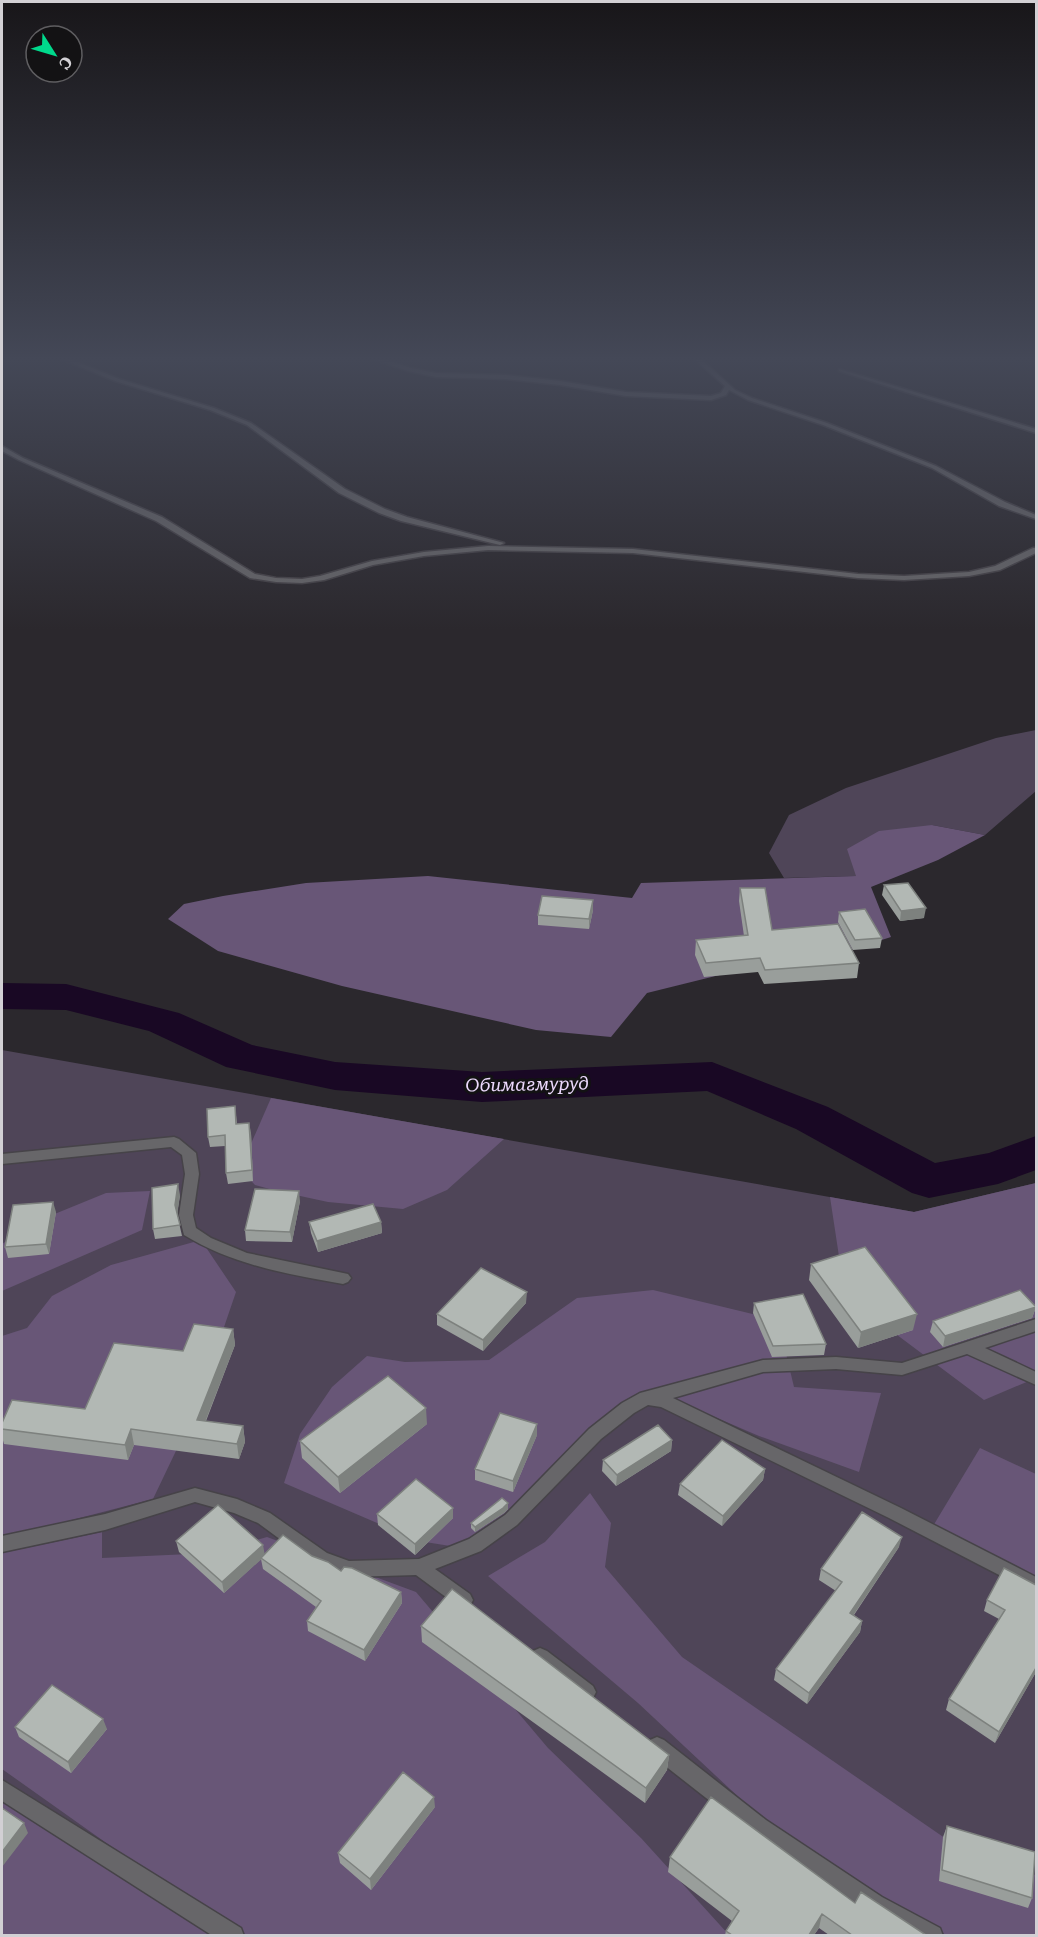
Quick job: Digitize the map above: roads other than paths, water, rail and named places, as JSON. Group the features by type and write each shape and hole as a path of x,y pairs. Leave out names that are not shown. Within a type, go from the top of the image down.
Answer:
{"street":[{"path":"3,448 21,459 159,519 237,568 265,578 302,581 321,578 372,563 424,554 488,548 633,550 858,576 904,578 969,574 997,568 1036,550"},
{"path":"283,448 342,491 382,511 404,519 519,548"},
{"path":"887,448 934,467 977,492 1036,517"},
{"path":"2,1159 174,1142 189,1153 192,1174 186,1215 189,1231 210,1245 225,1251 296,1270 343,1278"},
{"path":"2,1544 105,1522 195,1494 237,1506 264,1518 321,1559 349,1569 419,1567 474,1545 511,1520 595,1434 641,1399 763,1366 836,1363 902,1368 1036,1325"},
{"path":"968,1347 1036,1379"},
{"path":"651,1398 664,1401 885,1508 1036,1586"},
{"path":"419,1567 476,1609"},
{"path":"523,1644 598,1701"},
{"path":"644,1737 759,1827 875,1904 932,1935"},
{"path":"2,1790 233,1935"}],"waterway":[{"name":"Обимагмуруд","path":"2,996 66,997 164,1022 241,1057 335,1076 482,1087 712,1076 812,1118 929,1181 998,1168 1036,1152"}]}
